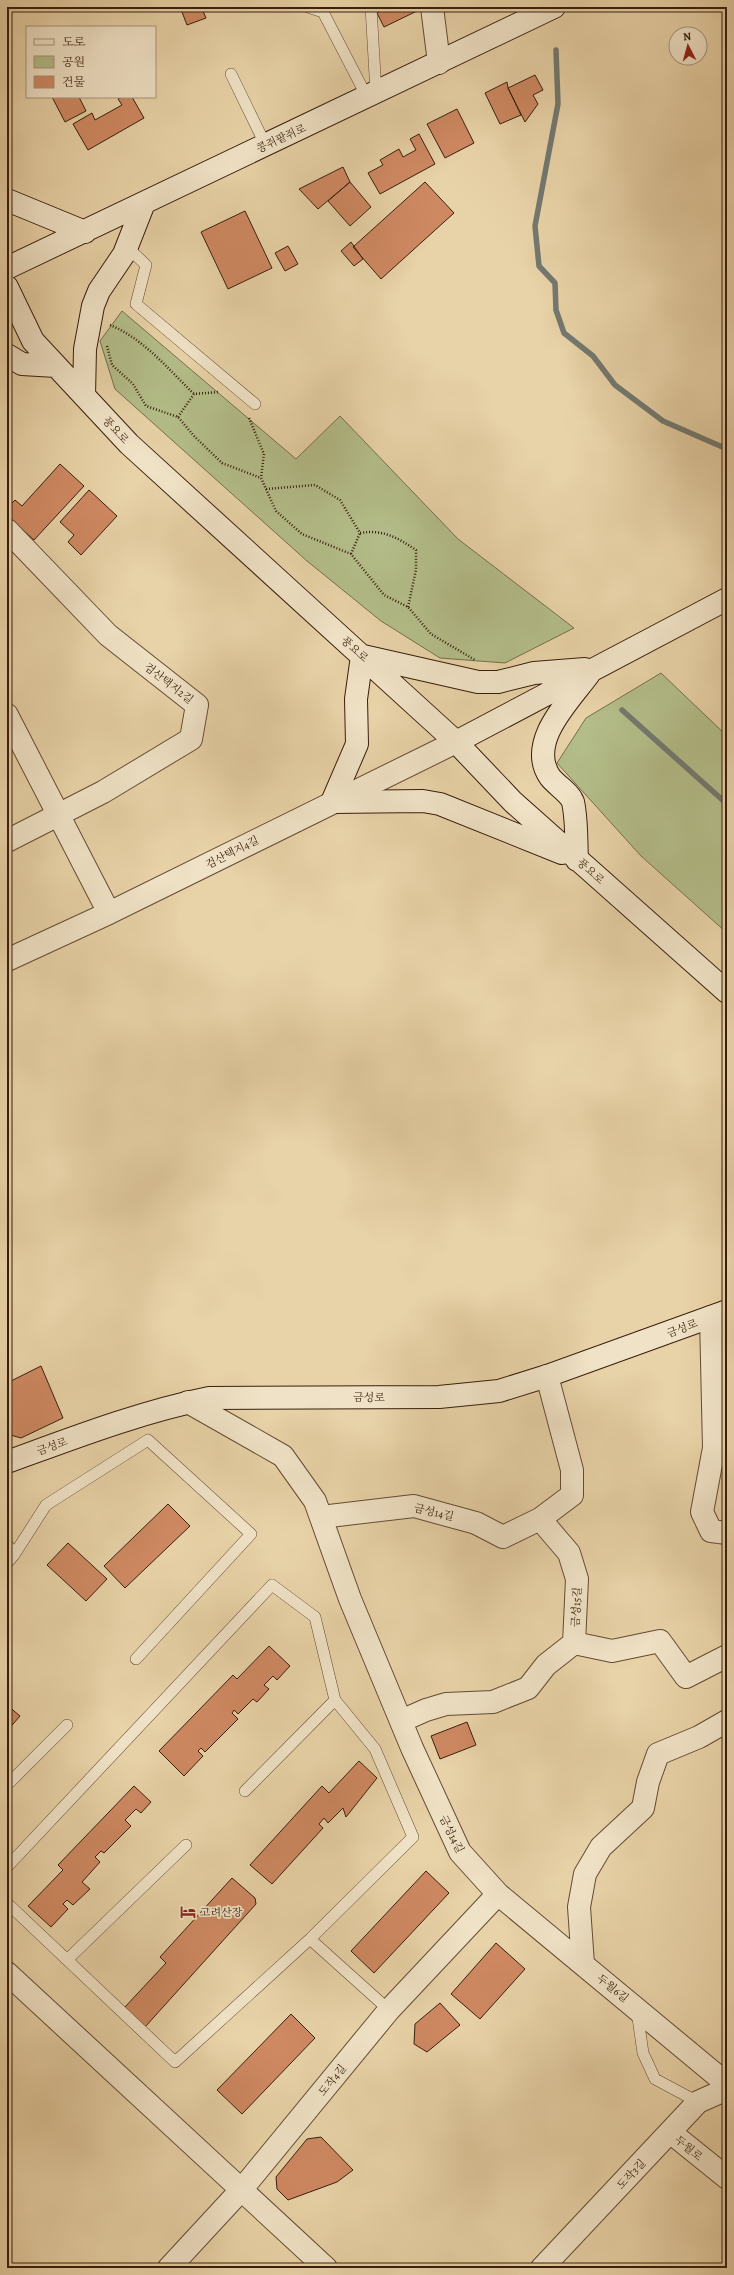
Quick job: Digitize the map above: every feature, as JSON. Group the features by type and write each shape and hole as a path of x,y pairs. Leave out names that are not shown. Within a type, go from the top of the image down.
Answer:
{"street":[{"path":"432,7 439,63"},
{"name":"콩쥐팥쥐로","path":"7,268 266,146 554,7"},
{"path":"7,200 85,232"},
{"path":"84,396 85,349 93,306 99,291 127,246 144,203"},
{"name":"풍요로","path":"7,287 33,340 129,444 456,742 513,802 727,992"},
{"path":"7,355 22,364 56,366"},
{"name":"검산택지2길","path":"7,530 108,635 197,705 191,739 103,792 58,813 7,841"},
{"name":"검산택지4길","path":"7,960 109,913 456,742 727,599"},
{"path":"362,656 478,682 498,682 534,673 594,668 551,726 544,746 545,762 550,777 573,800 577,860 440,804 423,801 332,802 357,744 356,699 362,656"},
{"path":"7,715 109,913"},
{"path":"719,1314 714,1448 702,1512 711,1531 727,1533"},
{"name":"금성로","path":"7,1462 69,1439 188,1402 209,1398 438,1397 499,1391 547,1376 719,1314"},
{"path":"540,1519 572,1495 572,1470 547,1376"},
{"name":"금성14길","path":"188,1402 283,1456 315,1501 350,1599 400,1721 460,1852 498,1894"},
{"name":"금성14길","path":"321,1517 414,1506 476,1522 504,1538 540,1519"},
{"name":"금성15길","path":"540,1519 569,1553 577,1579 574,1643 612,1651 660,1642 686,1677 727,1656"},
{"path":"400,1721 426,1710 446,1704 493,1702 528,1688 546,1665 574,1643"},
{"path":"583,1964 579,1907 585,1874 601,1847 643,1808 648,1782 658,1754 699,1737 727,1721"},
{"name":"두월6길","path":"498,1894 727,2084"},
{"name":"도작4길","path":"169,2268 242,2189 389,2010 498,1894"},
{"path":"7,1973 326,2268"},
{"name":"도작3길","path":"542,2268 698,2102 727,2089"},
{"name":"두월로","path":"670,2132 727,2178"}],"lane":[{"path":"308,7 323,12 371,95"},
{"path":"371,7 371,95"},
{"path":"231,74 266,146"},
{"path":"127,246 146,265 136,304 255,404"},
{"path":"10,1559 46,1504 148,1440 251,1534 136,1659"},
{"path":"7,1544 10,1559"},
{"path":"7,1867 272,1585 315,1617 335,1700 375,1749 413,1837 310,1939 175,2062 7,1902"},
{"path":"245,1791 335,1700"},
{"path":"7,1785 67,1725"},
{"path":"68,1959 186,1845"},
{"path":"310,1939 389,2010"},
{"path":"636,2007 642,2053 655,2079 698,2102"}],"path":[{"path":"105,323 125,331 142,344 194,394 222,392"},
{"path":"105,338 112,365 133,384 146,406 178,417 222,463 261,478"},
{"path":"178,417 194,394"},
{"path":"244,413 249,418 264,454 261,478 276,512 302,534 351,554 384,595 408,607 431,634 484,665 498,682"},
{"path":"266,489 315,485 340,500 360,533"},
{"path":"360,533 372,531 396,536 416,550 416,570 408,607"},
{"path":"351,554 360,533"}],"green space":[{"path":"122,311 296,459 340,416 458,539 574,628 505,663 440,658 381,621 307,561 115,389 100,341"},
{"path":"661,673 727,736 727,933 641,856 557,763 586,718"}],"building":[{"path":"180,7 212,7 203,11 206,18 187,25"},
{"path":"389,7 415,7 417,11 384,27 377,13"},
{"path":"535,75 543,90 533,95 538,104 525,122 508,88"},
{"path":"507,82 508,88 521,115 500,124 485,93"},
{"path":"53,98 80,98 86,111 65,122"},
{"path":"133,98 144,118 88,150 73,124 92,113 95,120 122,105 118,99"},
{"path":"457,109 474,143 445,158 427,124"},
{"path":"419,134 435,164 380,194 368,173 383,165 380,160 399,149 403,157 416,150 410,139"},
{"path":"343,167 350,182 318,209 299,189"},
{"path":"350,182 371,207 350,226 328,201"},
{"path":"425,182 454,213 381,279 353,247"},
{"path":"245,211 272,268 228,289 201,232"},
{"path":"351,242 363,259 354,266 341,251"},
{"path":"288,246 298,264 285,271 275,253"},
{"path":"60,464 84,486 34,540 7,516 7,508 15,500 22,506"},
{"path":"89,490 117,516 81,555 68,542 74,535 60,522"},
{"path":"41,1366 63,1418 21,1438 7,1434 7,1383"},
{"path":"168,1504 190,1526 125,1588 104,1566"},
{"path":"68,1543 107,1579 86,1601 47,1565"},
{"path":"269,1646 290,1666 277,1680 273,1676 264,1685 269,1689 257,1702 253,1699 238,1714 234,1710 232,1713 238,1719 205,1752 201,1748 198,1751 203,1756 184,1776 159,1751 233,1675 237,1679"},
{"path":"7,1705 20,1716 7,1731"},
{"path":"467,1722 476,1745 440,1759 431,1736"},
{"path":"359,1761 377,1778 346,1817 343,1808 328,1823 324,1818 319,1824 323,1828 272,1884 250,1865 322,1786 329,1793"},
{"path":"134,1786 151,1802 141,1813 136,1809 125,1820 131,1826 104,1853 101,1851 95,1857 100,1862 82,1882 90,1889 73,1905 67,1900 63,1904 68,1909 51,1927 28,1906 63,1870 58,1865"},
{"path":"426,1871 449,1893 374,1973 351,1951"},
{"path":"232,1878 255,1898 256,1904 145,2027 124,2008 166,1963 160,1957"},
{"path":"496,1943 525,1969 480,2019 451,1994"},
{"path":"440,2003 460,2025 427,2052 414,2044 415,2024"},
{"path":"291,2014 315,2038 242,2114 217,2090"},
{"path":"321,2137 353,2170 337,2182 288,2200 277,2189 276,2177 307,2139"}],"waterway":[{"path":"556,50 558,104 535,226 539,266 555,283 556,310 564,333 593,356 615,385 663,421 727,449"},
{"path":"622,710 727,804"}],"place":[{"name":"고려산장","path":"188,1912"}]}
